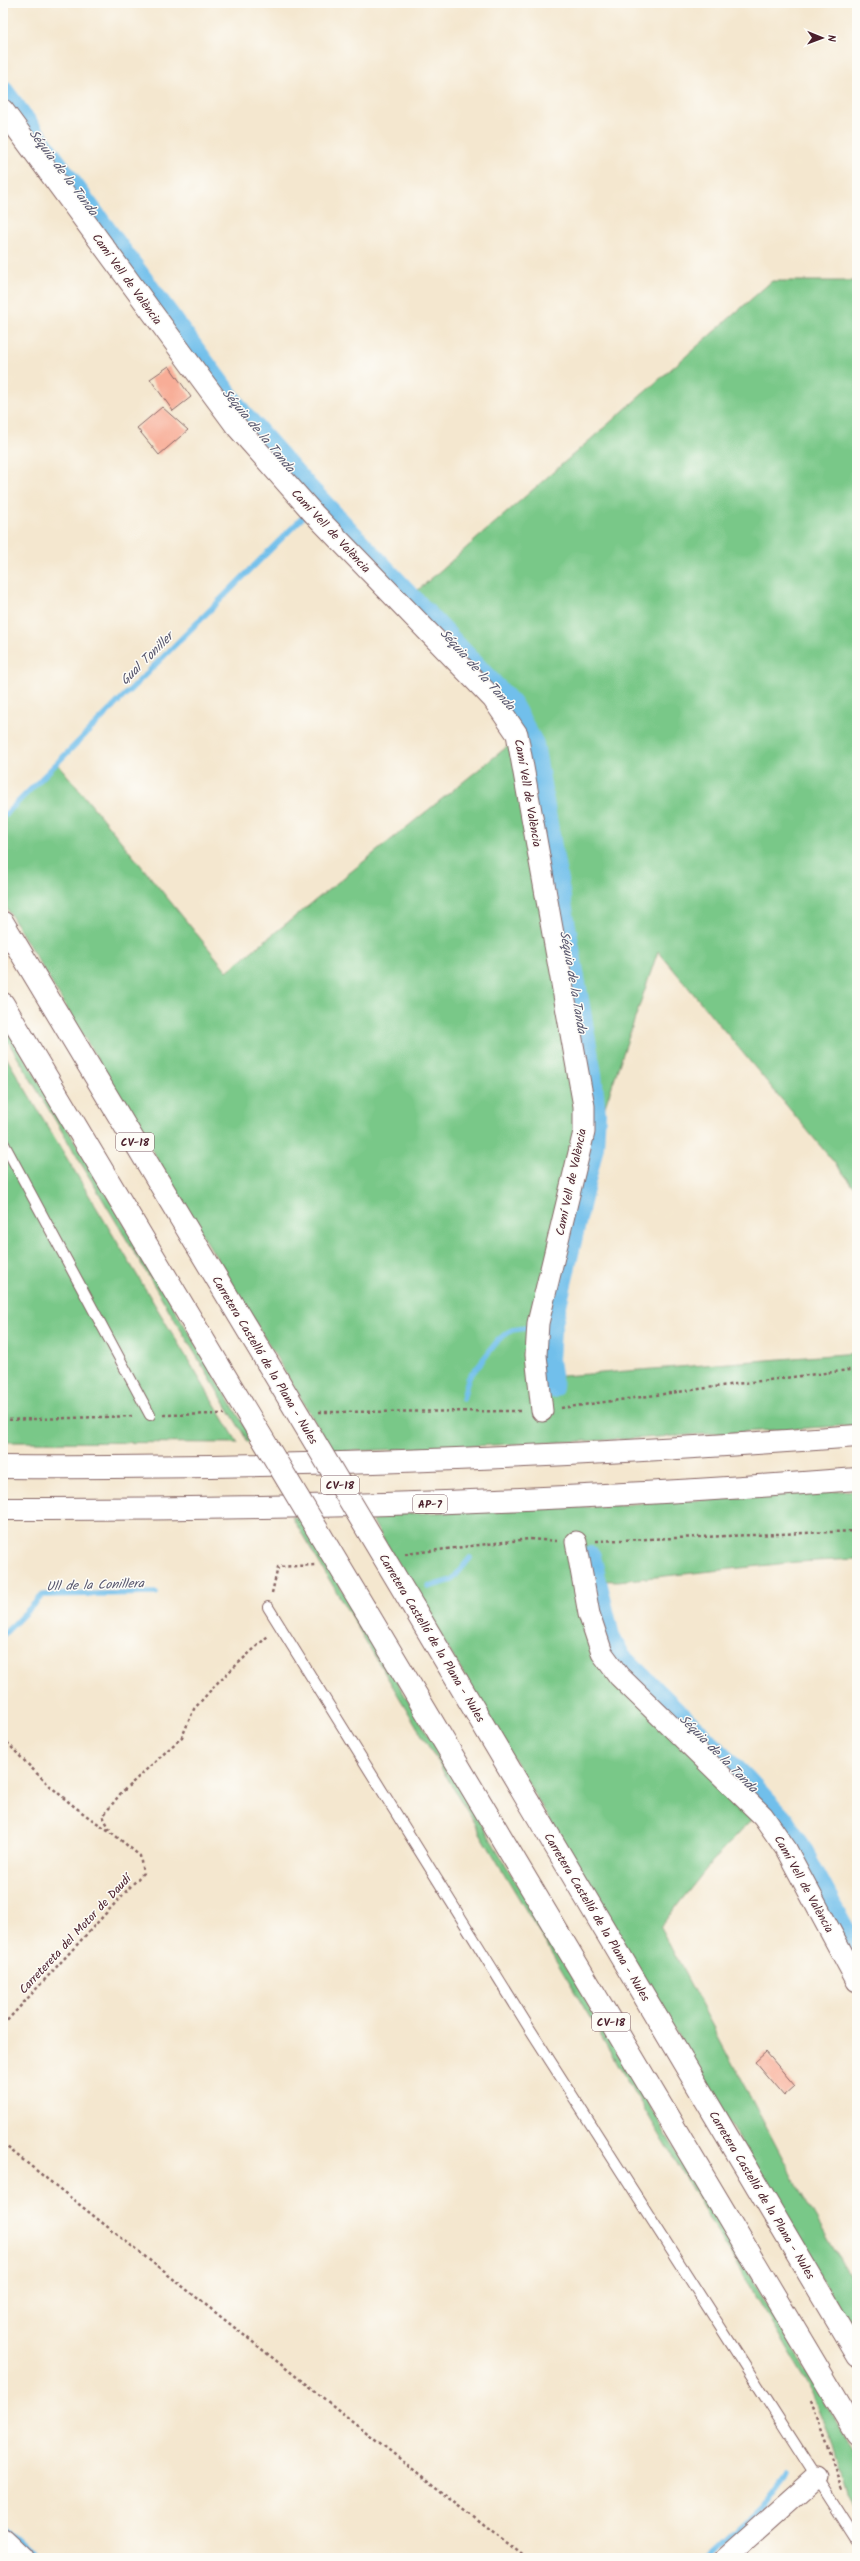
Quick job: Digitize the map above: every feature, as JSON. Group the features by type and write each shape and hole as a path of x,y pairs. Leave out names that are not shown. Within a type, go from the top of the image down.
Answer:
{"main road":[{"name":"Carretera Castelló de la Plana - Nules","path":"3,923 414,1608 857,2355"},
{"name":"CV-18","path":"3,1004 857,2434"},
{"path":"3,1467 98,1468 375,1461 679,1449 857,1436"},
{"name":"AP-7","path":"3,1508 377,1506 674,1493 857,1479"}],"street":[{"name":"Camí Vell de València","path":"3,110 236,426 314,514 494,699 517,734 584,1106 584,1132 538,1323 536,1355 542,1411"},
{"name":"Camí Vell de València","path":"576,1542 589,1614 602,1653 619,1676 763,1816 786,1849 857,1981"},
{"path":"725,2558 816,2477"},
{"path":"3,2540 22,2558"}],"lane":[{"path":"3,1142 150,1415"},
{"path":"268,1607 528,2026 857,2541"}],"path":[{"path":"313,1412 542,1411 857,1369"},
{"path":"3,1420 228,1414"},
{"path":"576,1542 857,1531"},
{"path":"110,1832 103,1816 121,1793 182,1737 194,1709 219,1680 279,1625"},
{"path":"3,1738 52,1789 76,1810 110,1832"},
{"name":"Carretereta del Motor de Daudí","path":"3,2025 143,1873 140,1856 110,1832"},
{"path":"3,2144 525,2558"}],"green space":[{"path":"772,281 857,281 857,1190 658,951 601,1118 584,1132 518,734 402,604"},
{"path":"517,734 584,1107 537,1378 857,1353 857,1425 609,1440 333,1452 3,902 3,813 6,816 58,764 227,971 508,746"},
{"path":"3,1021 254,1442 248,1442 3,1033"},
{"path":"3,1052 238,1443 3,1442"},
{"path":"857,1490 857,1559 797,1562 618,1581 584,1580 601,1653 758,1812 711,1863 660,1927 798,2187 857,2289 857,2338 369,1515 587,1507"},
{"path":"292,1517 299,1517 857,2456 857,2509 847,2492 831,2438 808,2384"}],"building":[{"path":"169,366 191,397 173,411 150,379"},
{"path":"162,407 188,430 159,455 137,428"},
{"path":"766,2052 795,2086 784,2096 755,2062"}],"waterway":[{"name":"Séquia de la Tanda","path":"3,90 242,413 306,485 512,704 534,744 592,1074 596,1113 594,1146 551,1331 549,1360 553,1388"},
{"name":"Gual Toniller","path":"5,815 303,517"},
{"name":"Ull de la Conillera","path":"463,1399 468,1379 499,1339 512,1330 526,1328"},
{"name":"Séquia de la Tanda","path":"591,1556 610,1636 621,1657 747,1780 783,1819 798,1842 857,1952"},
{"name":"Ull de la Conillera","path":"428,1587 452,1580 470,1558"},
{"name":"Ull de la Conillera","path":"3,1635 43,1595 156,1593"},
{"path":"708,2558 764,2505 788,2472"},
{"path":"3,2526 38,2558"}]}
